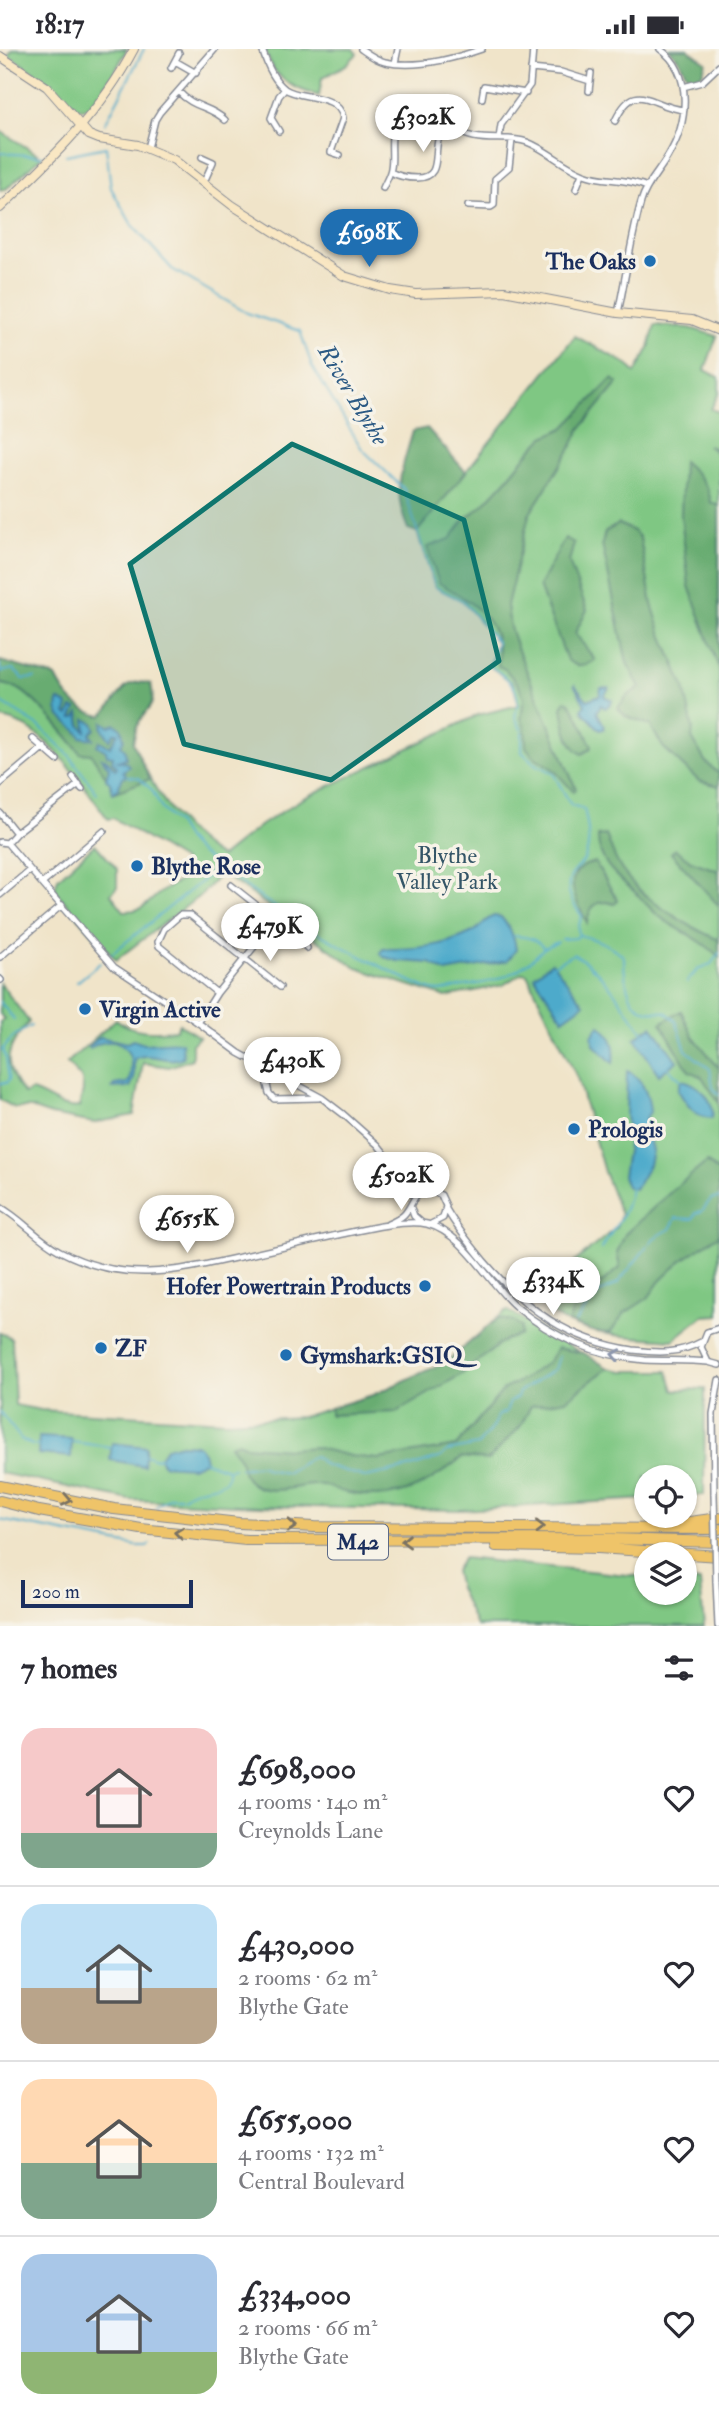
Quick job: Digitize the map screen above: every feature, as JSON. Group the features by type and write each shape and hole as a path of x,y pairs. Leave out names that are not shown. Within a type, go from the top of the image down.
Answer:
{"highway":[{"name":"M42","path":"0,1486 114,1509 239,1523 314,1527 634,1528"},
{"name":"M42","path":"0,1501 39,1511 141,1529 246,1540 611,1539 719,1542"},
{"path":"697,1520 719,1518"},
{"name":"M42","path":"658,1528 719,1529"},
{"path":"430,1541 719,1556"}],"street":[{"path":"0,208 81,126 115,84 134,49"},
{"path":"148,148 155,120 163,107 215,49"},
{"path":"262,49 272,72 285,89 332,103 342,112 343,118 331,152 340,155"},
{"path":"361,49 376,59 395,63 452,58 482,49"},
{"path":"395,63 398,49"},
{"path":"499,138 501,125 530,85 533,49"},
{"path":"618,313 641,202 647,187 673,149 684,110 683,87 678,69 660,49"},
{"path":"171,68 179,53"},
{"path":"0,56 47,87 93,138 148,148 174,160 232,205 344,276 416,294 504,291 618,313 692,320 719,331"},
{"path":"175,61 195,73"},
{"path":"683,87 702,82 719,67"},
{"path":"531,69 561,72 590,81"},
{"path":"589,91 591,73"},
{"path":"482,98 484,86 526,93"},
{"path":"279,131 271,118 279,96 285,89"},
{"path":"179,92 188,102 217,113 225,120"},
{"path":"615,121 623,103 635,98 647,98 672,109 684,110"},
{"path":"383,188 391,172 393,129 400,120 409,115 436,119 461,134 475,138 525,142 582,174 620,179 647,187"},
{"path":"391,172 403,178 430,176 434,172 438,141 445,125"},
{"path":"468,206 494,205 495,179 509,167 512,140"},
{"path":"202,157 213,162 204,182"},
{"path":"576,190 582,174"},
{"path":"33,739 57,760"},
{"path":"0,784 44,747"},
{"path":"73,777 81,786 3,843 43,883 109,963 239,1053 322,1098 378,1145 417,1194"},
{"path":"0,813 16,833"},
{"path":"43,883 104,831"},
{"path":"0,895 30,870"},
{"path":"231,885 307,948"},
{"path":"0,957 62,905"},
{"path":"217,993 159,946 164,929 180,915 189,914 279,987"},
{"path":"198,1023 217,993 274,922"},
{"path":"274,1072 267,1085 274,1099 322,1098"},
{"path":"381,1227 395,1221 411,1208 417,1194 424,1190 435,1191 444,1198 446,1209 462,1235 505,1285 538,1314 562,1329 616,1347 652,1352 686,1350 701,1342 707,1332 719,1328"},
{"path":"0,1207 58,1250 103,1267 145,1274 195,1267 381,1227 439,1221 446,1209"},
{"path":"411,1208 414,1216 425,1224 454,1238 514,1305 533,1321 558,1336 614,1356 647,1360 708,1361 719,1365"},
{"path":"701,1342 702,1353 708,1361"},
{"path":"718,1626 713,1414 719,1380"}],"highlighted area":[{"path":"292,444 464,520 499,661 331,780 184,744 130,564"}],"green space":[{"path":"13,49 127,49 101,93 83,109 73,105 45,80 8,55"},
{"path":"265,49 353,49 357,54 346,65 322,78 319,96 292,85 278,75"},
{"path":"668,49 687,49 706,62 703,72 697,79 692,80 678,58"},
{"path":"0,131 42,157 6,189 0,190"},
{"name":"Blythe Valley Park","path":"655,325 690,328 717,336 705,370 719,377 719,393 711,409 719,412 719,451 708,445 719,456 719,1315 703,1316 673,1340 608,1334 576,1326 549,1311 534,1295 616,1228 621,1215 604,1172 577,1077 527,974 522,973 503,985 446,997 408,985 357,968 221,873 202,894 116,960 58,894 55,888 58,878 95,844 117,869 117,887 111,894 124,911 132,911 185,878 187,868 182,860 113,818 108,819 75,774 47,743 16,722 0,718 0,661 56,677 75,704 92,714 110,718 119,727 171,811 200,843 221,857 261,825 302,799 478,715 519,705 513,683 490,666 497,642 463,601 435,587 417,532 575,336 627,364 635,373 649,348"},
{"path":"612,379 618,383 580,429 529,515 507,605 517,648 576,789 573,791 554,770 533,756 526,747 521,718 524,698 518,684 505,669 498,666 496,637 491,625 474,606 439,583 427,547 450,539 466,518 482,506 544,437 564,428"},
{"path":"427,428 466,472 417,532 408,529 403,515 400,480 413,431"},
{"path":"683,461 705,484 711,502 719,506 719,669 689,586 681,516"},
{"path":"619,524 634,531 640,538 652,604 684,687 693,729 692,738 705,761 719,774 719,786 699,781 663,747 650,725 625,716 618,708 626,697 640,687 627,663 602,544 605,532"},
{"path":"565,538 574,543 569,562 587,610 575,633 595,660 584,666 574,665 567,660 539,586"},
{"path":"0,661 56,677 74,703 102,716 128,686 142,682 151,684 151,704 137,726 133,743 150,779 113,793 110,783 91,754 80,753 24,692 0,683"},
{"path":"566,700 577,714 592,746 582,754 567,733 562,707"},
{"path":"606,835 617,862 631,881 666,911 719,940 719,957 704,944 660,917 616,875 601,854 598,836"},
{"path":"675,849 691,861 719,871 719,906 671,853"},
{"path":"595,862 618,901 614,904 603,902 595,905 587,923 575,896 573,879 584,866"},
{"path":"0,983 29,1022 15,1040 9,1056 12,1074 24,1094 31,1091 66,1106 79,1107 83,1091 82,1079 67,1063 116,1019 129,1027 144,1031 176,1030 179,1024 199,1037 192,1044 192,1059 169,1067 143,1063 134,1115 94,1123 51,1115 31,1108 15,1108 0,1100 0,1022 4,1019 0,1014"},
{"path":"681,1011 693,1036 719,1068 719,1103 702,1077 689,1071 661,1023"},
{"path":"707,1162 719,1173 719,1235 681,1261 660,1281 648,1298 625,1313 610,1333 595,1332 568,1322 576,1303 620,1268 617,1253 625,1234"},
{"path":"507,1310 608,1368 623,1371 668,1371 674,1390 705,1389 704,1495 697,1495 697,1465 634,1465 634,1500 460,1510 130,1500 0,1473 0,1333 12,1340 15,1405 41,1410 225,1421 302,1417 373,1395 448,1361"},
{"path":"498,1318 515,1322 521,1327 520,1335 505,1340 462,1374 397,1412 330,1415 330,1408 373,1395 448,1361"},
{"path":"557,1348 584,1353 608,1368 566,1400 531,1406 520,1427 488,1460 462,1457 436,1477 410,1490 382,1496 366,1496 323,1485 279,1490 262,1488 247,1479 239,1458 230,1445 238,1442 246,1446 290,1449 314,1447 350,1456 378,1459 456,1446 504,1389 548,1362"},
{"path":"463,1558 634,1576 634,1605 697,1605 697,1582 700,1582 704,1626 476,1626 459,1588 455,1571"}],"water":[{"path":"574,684 587,700 600,695 601,688 609,688 604,696 612,700 611,704 605,708 601,705 597,712 604,729 600,730 584,713 582,709 585,705"},
{"path":"59,700 68,705 66,714 69,715 72,708 76,709 72,718 79,713 81,726 86,731 85,719 93,723 95,729 90,734 93,739 81,737 60,716 57,706"},
{"path":"103,722 121,728 124,739 121,745 125,749 126,758 118,761 127,763 129,767 123,771 127,776 123,777 118,789 113,793 106,779 109,768 102,758 115,769 117,767 112,761 113,756 107,755 106,751 97,745 100,741 110,747 118,733 114,733 110,740 102,728"},
{"path":"494,916 501,917 512,932 516,950 507,961 446,972 430,963 398,961 380,953 383,949 418,948 451,941 473,932"},
{"path":"552,962 584,1004 563,1019 534,976"},
{"path":"599,1025 612,1042 613,1063 594,1045 592,1036"},
{"path":"652,1026 677,1061 659,1075 635,1038"},
{"path":"100,1037 127,1043 133,1040 144,1044 182,1042 183,1057 171,1059 146,1056 134,1059 134,1079 130,1087 112,1088 130,1080 130,1058 124,1047 115,1042 104,1042 90,1049 88,1047"},
{"path":"627,1071 637,1077 644,1088 650,1112 645,1119 652,1151 649,1165 635,1189 627,1187 623,1176 629,1139 626,1116"},
{"path":"681,1080 693,1084 704,1093 711,1105 712,1118 701,1116 688,1105 678,1090"},
{"path":"39,1437 72,1439 71,1457 38,1454"},
{"path":"112,1443 146,1447 144,1466 110,1460"},
{"path":"181,1444 201,1448 205,1461 192,1467 163,1465 160,1457 166,1448"}],"waterway":[{"name":"River Blythe","path":"105,124 144,49"},
{"name":"River Blythe","path":"66,155 106,147 111,188 132,225 172,269 247,313 300,331 312,366 362,449 404,489 435,587 463,601 497,642 490,666 509,681 516,693 515,717 522,731 522,752 535,764 553,773 571,805 584,809 588,833 587,852 571,876 568,887 582,916 579,935 603,943 624,957 628,990 635,1004 651,1011 666,1012 676,1021 686,1050 710,1069 713,1088 719,1095"},
{"path":"0,153 43,156"},
{"path":"0,665 1,672 13,669 23,679 35,678"},
{"path":"2,703 39,726 69,755 97,793"},
{"path":"127,776 139,778 152,790 162,809 177,824 186,839 215,865"},
{"path":"110,955 217,866"},
{"path":"223,869 280,911 321,935 420,986 437,991 488,982 508,975 527,964 544,948"},
{"path":"562,939 576,938 579,935"},
{"path":"514,936 530,939 544,948 558,942"},
{"path":"687,982 698,969 711,964 719,953"},
{"path":"554,965 573,954 584,961 612,989 643,1032"},
{"path":"77,982 100,963"},
{"path":"0,1002 14,1019"},
{"path":"0,1083 9,1080 2,1050 14,1036 31,1026"},
{"path":"668,1068 681,1080"},
{"path":"602,1249 623,1215 631,1188"},
{"path":"575,1322 599,1293 618,1283 654,1238 670,1229 676,1218 693,1219 711,1199 719,1198"},
{"path":"545,1298 566,1276 577,1272"},
{"path":"240,1468 261,1465 286,1473 314,1456 325,1465 365,1477 408,1468 441,1457 447,1451 478,1445 495,1424 498,1415 506,1412 519,1392 555,1369 559,1356"},
{"path":"0,1412 21,1439 32,1445"},
{"path":"72,1442 111,1447"},
{"path":"34,1445 38,1446"},
{"path":"145,1455 156,1459 160,1457"},
{"path":"205,1461 227,1469"},
{"path":"156,1507 170,1497 183,1497 194,1490 226,1481 229,1469 234,1468"},
{"path":"0,1520 137,1546 150,1544"}],"place":[{"name":"The Oaks","path":"650,261"},
{"name":"Blythe Rose","path":"137,866"},
{"name":"Virgin Active","path":"85,1009"},
{"name":"Prologis","path":"574,1129"},
{"name":"Hofer Powertrain Products","path":"425,1286"},
{"name":"ZF","path":"101,1348"},
{"name":"Gymshark:GSIQ","path":"286,1355"}]}
